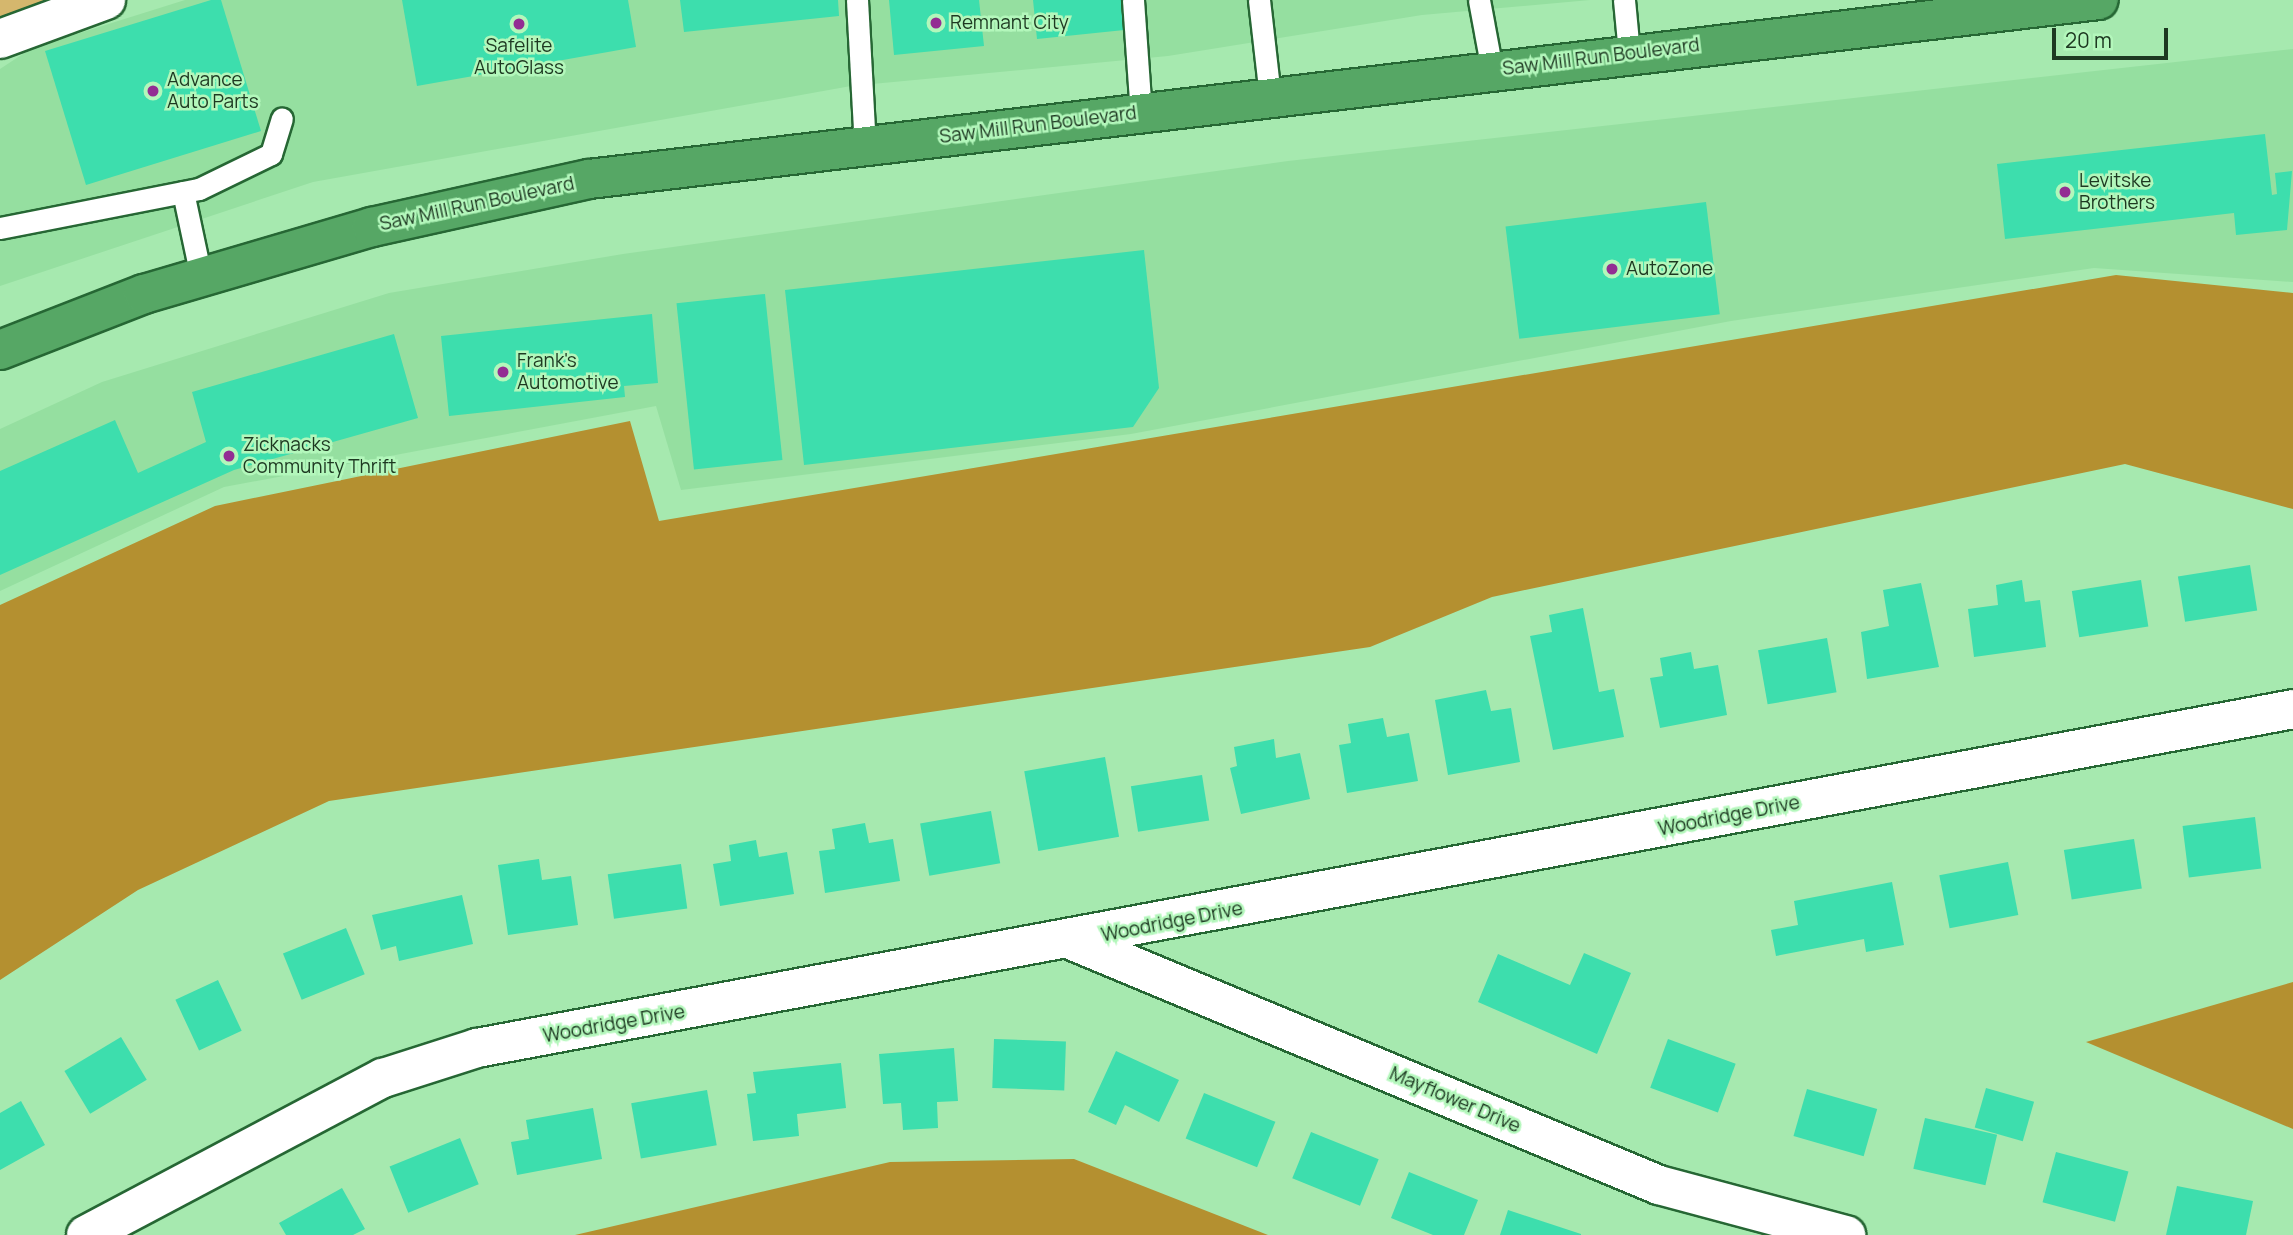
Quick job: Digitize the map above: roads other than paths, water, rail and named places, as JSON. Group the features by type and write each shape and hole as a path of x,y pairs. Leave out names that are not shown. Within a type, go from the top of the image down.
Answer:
{"highway":[{"name":"Saw Mill Run Boulevard","path":"0,350 201,277 372,227 589,179 1629,53 2098,0"}],"street":[{"path":"0,39 106,0"},
{"name":"Woodridge Drive","path":"86,1235 383,1078 477,1048 1073,941 2293,709"},
{"name":"Mayflower Drive","path":"1073,941 1659,1185 1846,1235"}],"lane":[{"path":"857,0 865,146"},
{"path":"1133,0 1141,113"},
{"path":"1259,0 1270,97"},
{"path":"1479,0 1493,70"},
{"path":"1624,0 1629,53"},
{"path":"0,228 183,192 271,154 282,119"},
{"path":"183,192 201,277"}],"place":[{"name":"Remnant City","path":"936,23"},
{"name":"Safelite AutoGlass","path":"519,24"},
{"name":"Advance Auto Parts","path":"153,91"},
{"name":"Levitske Brothers","path":"2065,192"},
{"name":"AutoZone","path":"1612,269"},
{"name":"Frank's Automotive","path":"503,372"},
{"name":"Zicknacks Community Thrift","path":"229,456"}]}
